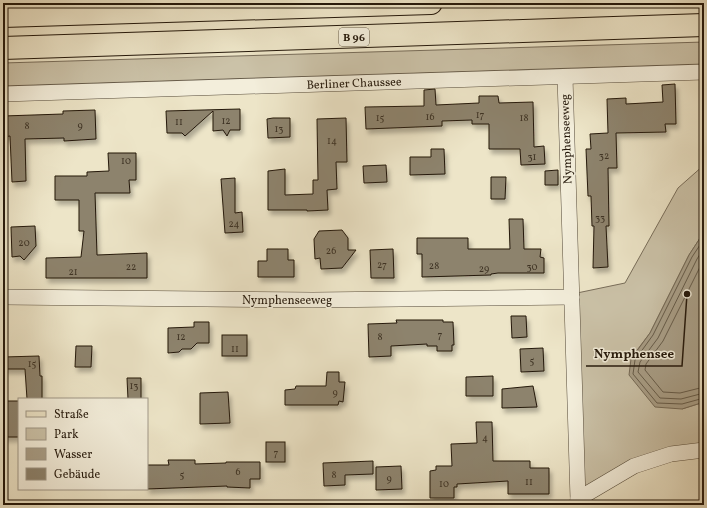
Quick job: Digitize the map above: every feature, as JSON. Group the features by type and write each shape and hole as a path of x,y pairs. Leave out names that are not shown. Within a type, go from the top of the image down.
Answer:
{"main road":[{"path":"3,16 432,3"},
{"name":"B 96","path":"3,48 704,26"}],"street":[{"name":"Berliner Chaussee","path":"3,94 704,72"},
{"name":"Nymphenseeweg","path":"564,76 572,296 577,502"},
{"name":"Nymphenseeweg","path":"3,297 313,300 572,296"},
{"path":"577,502 634,466 671,454 704,450"}],"green space":[{"path":"704,42 704,64 3,86 3,63"},
{"path":"704,165 704,232 689,255 650,333 631,358 682,409 704,402 704,446 580,495 577,293 625,283 678,188"}],"water":[{"path":"704,232 704,402 682,409 655,407 629,375 631,359 650,333 689,255"}],"building":[{"path":"675,84 676,124 665,124 666,132 616,133 617,168 608,168 609,226 606,226 608,267 593,268 594,226 592,226 591,196 588,196 586,149 591,149 590,134 608,133 607,99 626,98 626,104 663,102 662,85"},
{"path":"435,89 436,105 479,103 479,96 498,96 499,103 533,102 534,147 544,146 545,164 521,165 520,149 489,149 489,124 472,124 472,120 442,121 442,126 366,129 365,107 424,106 424,90"},
{"path":"240,109 240,130 230,130 227,136 223,130 213,131 213,111 185,136 182,133 167,133 166,111"},
{"path":"95,110 96,139 64,141 64,138 25,139 26,181 12,182 10,136 3,137 3,116 63,114 63,111"},
{"path":"290,118 290,137 268,138 267,119"},
{"path":"346,118 347,162 336,162 337,189 327,190 328,210 268,210 268,171 285,169 285,195 313,194 313,180 318,180 317,119"},
{"path":"431,149 444,149 445,174 410,175 410,157 431,157"},
{"path":"108,153 136,153 136,180 129,180 130,193 95,193 97,255 147,253 147,278 46,278 46,258 81,257 84,231 79,231 79,200 55,200 55,176 87,176 87,172 109,171"},
{"path":"386,165 387,182 364,183 363,166"},
{"path":"558,170 558,185 545,185 545,171"},
{"path":"491,177 506,177 505,199 491,199"},
{"path":"235,178 235,213 242,212 243,232 225,233 221,179"},
{"path":"509,219 523,219 524,249 541,249 540,257 544,258 544,273 498,273 491,275 422,277 422,254 417,254 417,238 468,238 468,249 510,249"},
{"path":"35,226 36,246 24,260 20,256 12,257 11,227"},
{"path":"342,230 348,238 348,250 356,250 342,268 321,269 320,258 315,259 314,239 319,231"},
{"path":"267,249 288,249 288,260 294,260 294,277 258,277 258,261 267,261"},
{"path":"393,249 394,278 371,278 370,250"},
{"path":"511,316 526,316 527,337 512,338"},
{"path":"396,320 443,320 443,322 453,322 454,345 452,345 452,351 437,351 437,346 427,346 427,344 391,346 391,356 369,357 368,324 397,323"},
{"path":"194,322 209,322 209,343 197,343 191,349 182,349 179,352 168,353 168,328 194,327"},
{"path":"222,335 247,335 247,356 222,356"},
{"path":"76,346 92,346 91,367 75,367"},
{"path":"543,348 544,371 521,372 520,349"},
{"path":"39,356 40,376 42,376 42,398 27,398 25,369 3,369 3,357"},
{"path":"327,372 339,372 339,382 345,382 343,402 339,401 338,405 285,405 285,390 295,389 296,386 326,386"},
{"path":"493,376 493,396 466,396 466,377"},
{"path":"127,378 141,378 141,398 128,398"},
{"path":"533,386 537,407 502,408 502,389"},
{"path":"228,392 230,423 200,424 200,393"},
{"path":"4,401 18,401 18,437 3,437"},
{"path":"476,422 492,422 493,461 530,461 530,468 549,468 549,494 508,494 508,481 457,484 457,487 454,487 454,498 430,498 430,471 436,470 436,466 452,466 451,444 477,443"},
{"path":"266,442 285,442 285,462 266,462"},
{"path":"168,460 195,460 195,464 260,462 260,479 250,479 250,488 227,486 148,489 148,465 169,465"},
{"path":"373,461 373,474 345,475 345,485 324,486 323,463"},
{"path":"401,466 402,489 376,490 376,467"}],"place":[{"name":"Nymphensee","path":"687,294"}]}
